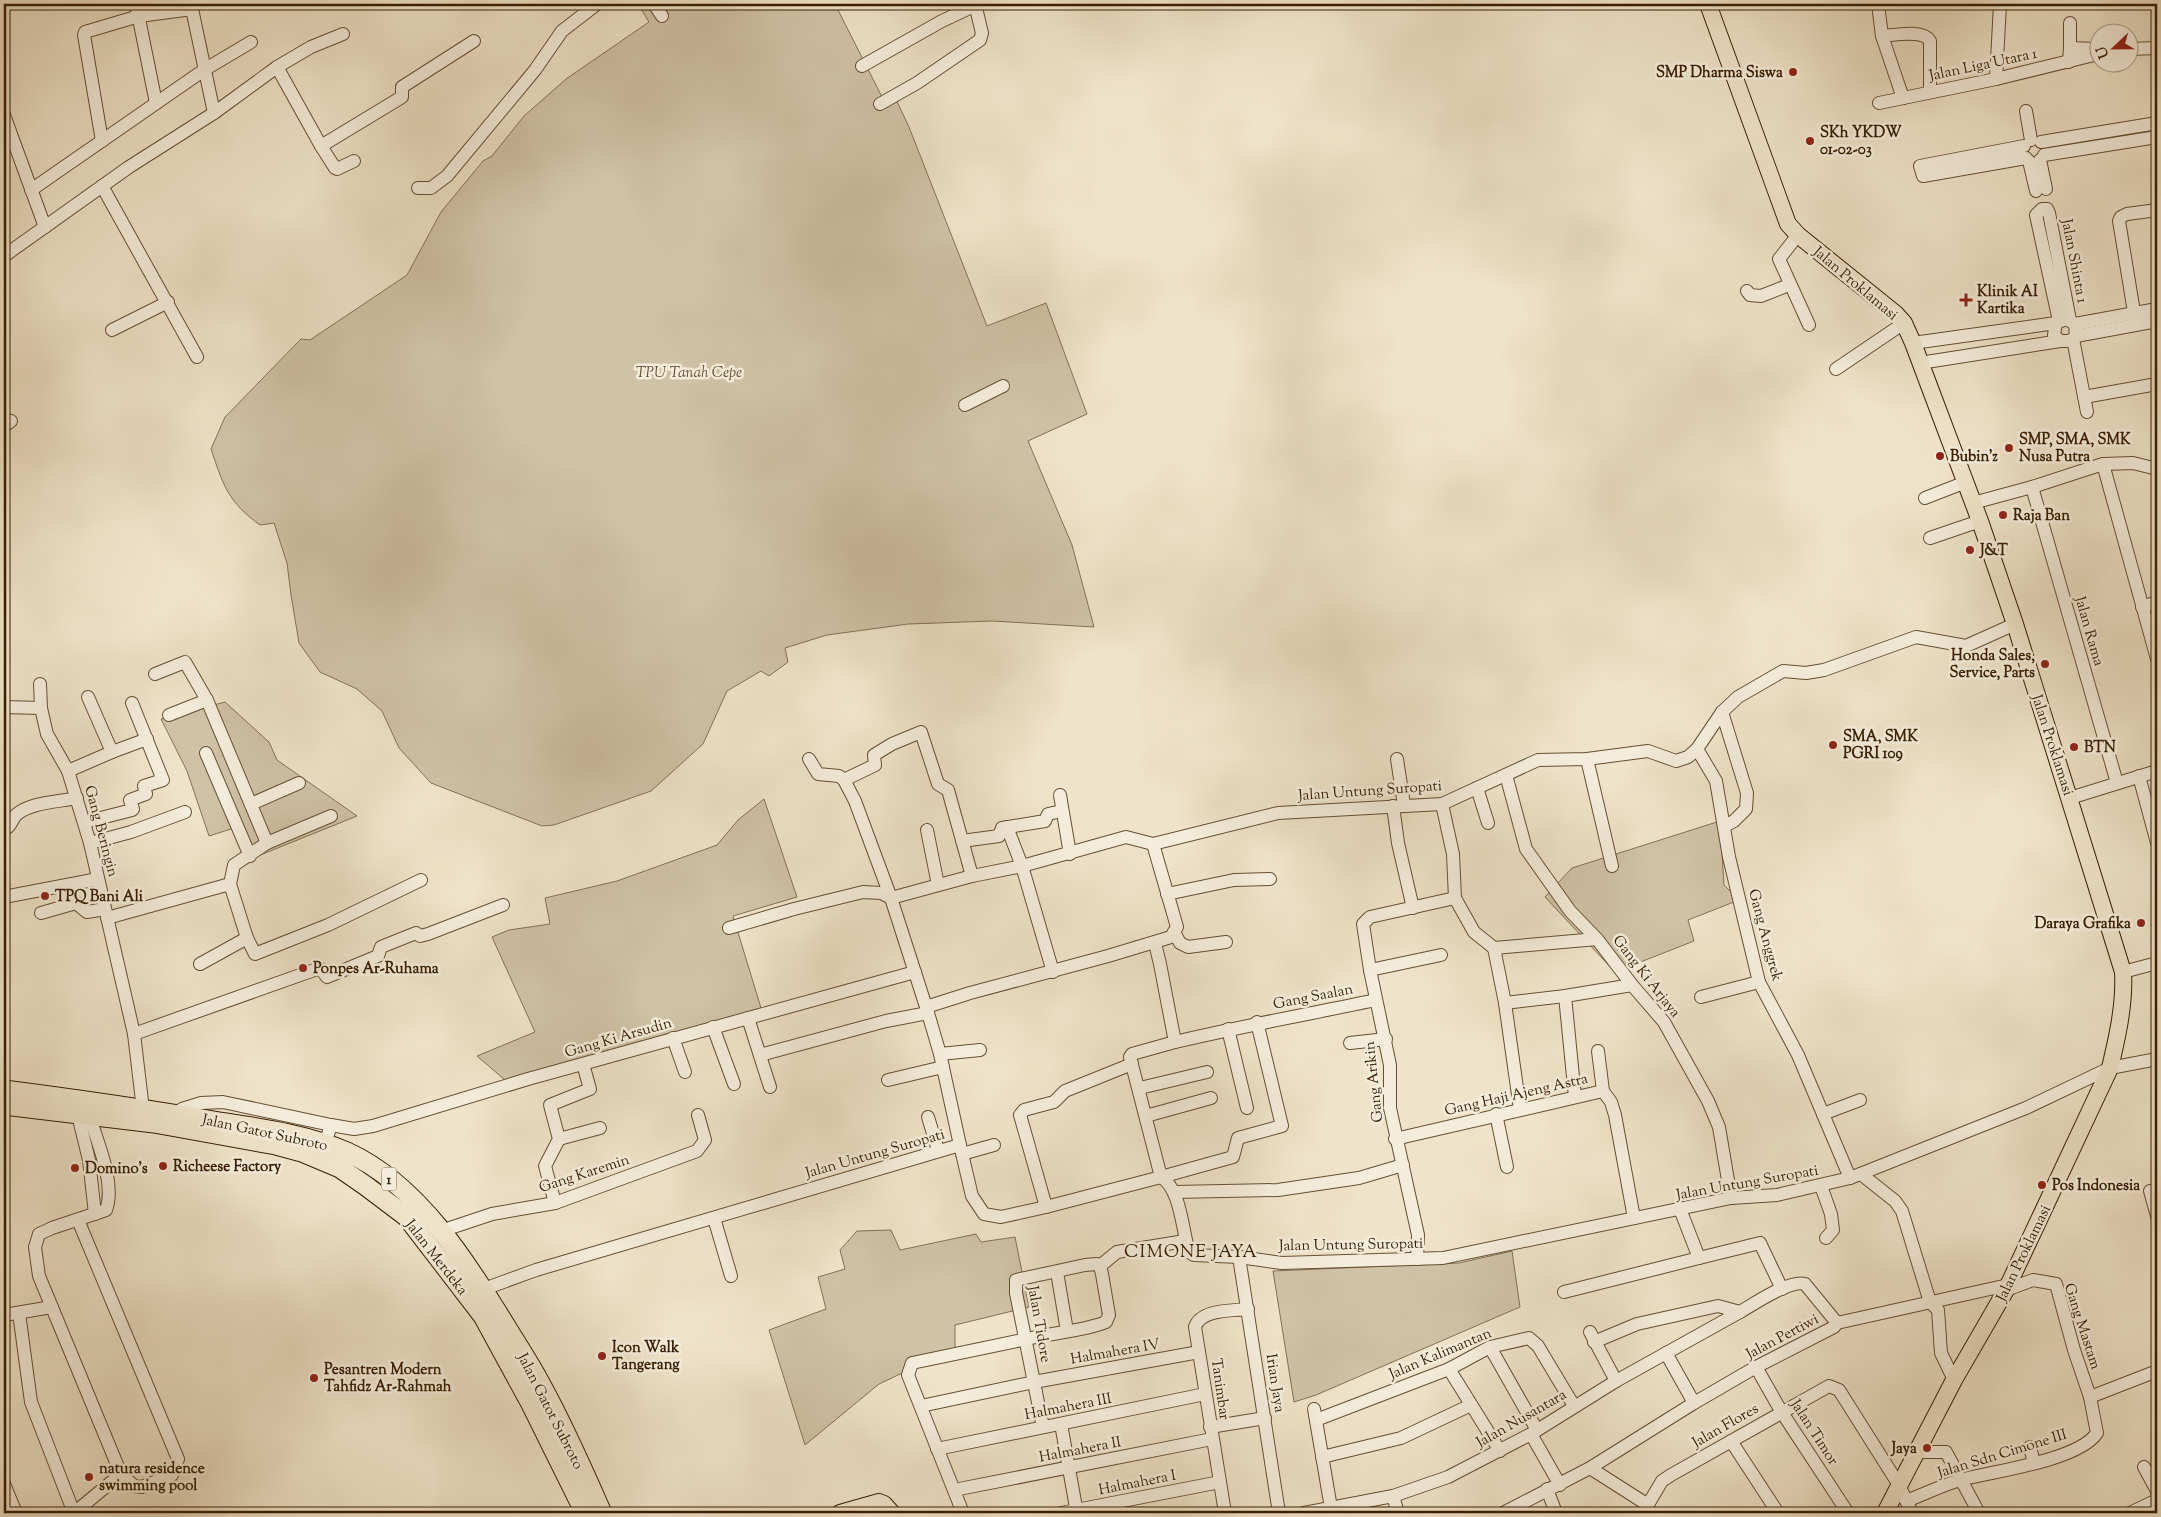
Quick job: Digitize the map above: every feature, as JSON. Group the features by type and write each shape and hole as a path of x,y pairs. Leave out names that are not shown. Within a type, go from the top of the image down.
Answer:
{"highway":[{"name":"Jalan Gatot Subroto","path":"4,1090 139,1115 173,1114 250,1127 325,1144 348,1153 376,1169 405,1192 441,1231 484,1289 540,1383 602,1513"},
{"name":"Jalan Merdeka","path":"4,1105 83,1115 139,1115 302,1152 340,1168 407,1217 483,1316 531,1404 586,1513"}],"main road":[{"name":"Jalan Proklamasi","path":"1708,4 1788,224 1798,235 1833,262 1904,323 1974,503 2015,624 2123,972 2124,983 2117,1039 2110,1068 2007,1288 1954,1380 1885,1513"},
{"path":"840,1513 878,1502 884,1504 892,1513"}],"street":[{"path":"418,188 431,188 447,176 535,70 562,31 597,4"},
{"path":"654,4 662,16"},
{"path":"862,66 976,4 982,33 980,40 917,83 880,104"},
{"path":"1878,4 1882,36 1903,98"},
{"path":"1996,79 2000,4"},
{"path":"102,141 84,35 89,30 138,10 192,6 214,113"},
{"path":"138,10 156,103"},
{"path":"2069,62 2070,23"},
{"path":"4,256 102,186 214,113 277,67 311,48 343,34"},
{"path":"1882,36 1922,34 1928,37 1930,41 1930,92"},
{"path":"321,146 402,97 402,88 474,41"},
{"path":"32,190 204,70 251,42"},
{"path":"2070,48 2088,49"},
{"path":"2138,49 2157,48"},
{"name":"Jalan Liga Utara 1","path":"1879,103 1996,79 2088,57"},
{"path":"277,67 321,146 336,168 354,161"},
{"path":"2026,111 2041,190"},
{"path":"4,115 45,227"},
{"path":"2157,123 2034,152 1923,176 1920,166 2034,152 2157,137"},
{"path":"102,186 197,357"},
{"name":"Jalan Shinta 1","path":"2042,209 2047,209 2049,213 2068,327 2036,215 2042,209"},
{"path":"2134,312 2119,221 2121,217 2127,214 2157,210"},
{"path":"1798,235 1779,259 1789,285 1809,325"},
{"path":"1747,291 1750,296 1761,296 1789,285"},
{"path":"112,330 168,302"},
{"path":"2100,325 2134,312 2157,308"},
{"path":"1912,343 2068,327 2157,322"},
{"path":"1836,369 1904,323"},
{"path":"2060,341 2054,335 2068,327"},
{"path":"1920,363 2060,341 2067,342 2068,327"},
{"path":"2068,327 2087,412"},
{"path":"2084,397 2157,384"},
{"path":"965,405 1003,386"},
{"path":"1974,503 2104,464 2133,463 2157,469"},
{"path":"2104,464 2157,659"},
{"path":"1925,498 1966,482"},
{"name":"Jalan Rama","path":"2032,487 2117,783"},
{"path":"1930,538 1980,521"},
{"path":"2142,607 2157,602"},
{"name":"Jalan Untung Suropati","path":"891,898 972,876 1070,854 1126,837 1153,844 1278,813 1442,804 1538,760 1587,759 1648,751 1676,761 1688,757 1697,749 1722,712 1738,697 1784,671 1806,673 1824,670 1916,637 1966,646 2015,624"},
{"path":"155,674 185,662 207,700 267,843"},
{"name":"Gang Beringin","path":"40,684 41,708 47,734 68,771 85,822 134,1034 142,1101 139,1115"},
{"path":"88,697 112,752"},
{"path":"168,716 207,700"},
{"path":"85,822 134,809 130,800 146,794 144,786 163,780 132,703"},
{"path":"4,708 41,708"},
{"path":"1722,712 1746,793 1746,809 1734,821 1725,826"},
{"path":"844,780 875,765 874,755 892,744 921,732 938,784 948,790 972,876"},
{"path":"68,771 112,752 147,740"},
{"name":"Gang Anggrek","path":"1697,749 1716,781 1729,857 1759,982 1798,1055 1824,1114 1856,1176"},
{"path":"206,754 250,856"},
{"path":"809,759 818,774 839,776 844,780 855,801 891,898 927,1010 940,1054 961,1150 994,1145"},
{"path":"1397,759 1398,843 1413,908"},
{"path":"1587,759 1612,866"},
{"path":"2070,798 2157,771"},
{"path":"1506,775 1526,849 1570,912 1597,939"},
{"path":"2139,776 2157,844"},
{"path":"251,804 299,783"},
{"path":"1477,788 1488,823"},
{"path":"1060,795 1070,854"},
{"path":"4,830 8,828 17,815 32,807 77,798"},
{"path":"1442,804 1453,854 1455,898 1474,932 1494,948 1505,1003 1520,1109"},
{"path":"962,841 999,836 1001,829 1045,821 1048,814 1062,811"},
{"path":"90,843 130,832 185,812"},
{"path":"331,816 267,843 234,865 230,884 247,938 255,954 328,925 421,880"},
{"path":"1007,827 1022,866 1053,972"},
{"path":"927,830 938,885"},
{"path":"760,1055 927,1010 970,993 1053,972 1171,938 1177,927 1153,844"},
{"path":"4,898 98,879"},
{"path":"1167,894 1234,880 1270,879"},
{"path":"40,913 76,903 87,912 106,914 230,884"},
{"path":"729,928 863,892 881,893 891,898"},
{"name":"Gang Arikin","path":"1416,1259 1418,1235 1390,1108 1390,1065 1386,1038 1370,970 1363,924 1370,917 1455,898"},
{"path":"134,1034 320,968 327,977 378,956 381,947 416,933 420,936 428,934 503,905"},
{"path":"1174,932 1180,943 1188,947 1226,942"},
{"path":"200,964 247,938"},
{"name":"Gang Ki Arjaya","path":"1494,948 1597,939 1632,985 1664,1022 1708,1101 1719,1127 1731,1198"},
{"path":"1155,943 1175,1042"},
{"path":"1370,970 1441,955"},
{"path":"2123,972 2157,963"},
{"name":"Gang Ki Arsudin","path":"173,1114 182,1108 200,1103 222,1102 354,1129 373,1126 673,1038 915,972"},
{"path":"1701,997 1759,982"},
{"path":"1505,1003 1632,985"},
{"path":"1564,996 1575,1097"},
{"name":"Gang Saalan","path":"1132,1064 1130,1057 1132,1054 1175,1042 1257,1022 1275,1021 1376,1000"},
{"path":"748,1018 770,1087"},
{"name":"Jalan Untung Suropati","path":"484,1289 536,1270 938,1150 961,1150 972,1196 984,1214 1001,1217 1161,1177 1233,1156 1238,1138 1282,1126 1257,1022"},
{"path":"712,1027 734,1084"},
{"path":"1228,1029 1247,1108"},
{"path":"673,1038 685,1072"},
{"path":"1350,1043 1386,1038"},
{"path":"940,1054 980,1050"},
{"path":"1598,1051 1603,1091"},
{"name":"Jalan Untung Suropati","path":"1186,1241 1189,1252 1194,1255 1239,1257 1282,1263 1443,1258 1731,1198 1777,1195 1821,1186 1856,1176 2026,1108 2110,1068 2157,1059"},
{"path":"556,1202 545,1166 558,1139 550,1105 590,1088 583,1064"},
{"path":"963,1513 908,1375 912,1363 1106,1322 1110,1315 1100,1266 1117,1252 1186,1241 1174,1192 1169,1182 1161,1177 1140,1088 1132,1064 1064,1091 1054,1102 1024,1110 1020,1115 1046,1207"},
{"path":"888,1080 943,1067"},
{"path":"1140,1088 1207,1072"},
{"name":"Gang Haji Ajeng Astra","path":"1396,1139 1496,1114 1603,1091 1611,1102 1615,1115 1634,1218"},
{"path":"1146,1116 1212,1098"},
{"path":"1824,1114 1860,1100"},
{"name":"Gang Karemin","path":"441,1231 492,1214 556,1202 697,1151 705,1140 698,1114"},
{"path":"1496,1114 1507,1167"},
{"path":"78,1220 178,1459 172,1475 142,1487 134,1486 121,1474 39,1276 34,1247 40,1234 52,1228 106,1210 109,1202 107,1178 83,1115"},
{"path":"928,1116 938,1150"},
{"path":"325,1144 331,1125"},
{"path":"558,1139 600,1128"},
{"path":"1174,1192 1278,1190 1359,1178 1403,1165"},
{"path":"1856,1176 1895,1201 1902,1211 1930,1302 1938,1310 1941,1353 1954,1380"},
{"path":"1821,1186 1831,1214 1833,1230 1826,1238"},
{"path":"2150,1191 2157,1216"},
{"path":"1680,1210 1698,1258"},
{"path":"714,1218 731,1276"},
{"path":"1564,1292 1760,1243 1782,1289"},
{"name":"Irian Jaya","path":"1239,1257 1279,1513"},
{"name":"Jalan Tidore","path":"1043,1427 1016,1293 1016,1280 1085,1265 1100,1266"},
{"path":"1057,1272 1066,1331"},
{"name":"Gang Mastam","path":"2007,1288 2033,1280 2056,1284 2074,1350 2090,1397"},
{"name":"Jalan Pertiwi","path":"1502,1513 1590,1468 1694,1403 1756,1367 1834,1327 1837,1323 1805,1284 1800,1282 1782,1289 1740,1312"},
{"path":"1837,1323 1930,1302 2007,1288"},
{"path":"1616,1381 1592,1337 1637,1324 1718,1306 1740,1312"},
{"path":"4,1315 52,1307"},
{"name":"Tanimbar","path":"1225,1513 1195,1327 1201,1318 1207,1315 1248,1309"},
{"name":"Jalan Nusantara","path":"1304,1513 1393,1496 1448,1477 1534,1432 1616,1381 1740,1312"},
{"path":"19,1313 31,1402 74,1513 121,1474"},
{"name":"Jalan Kalimantan","path":"1322,1458 1315,1414 1448,1369 1490,1347 1529,1338 1538,1346 1574,1406"},
{"path":"1490,1347 1560,1485"},
{"name":"Halmahera IV","path":"921,1406 1034,1382 1199,1352"},
{"path":"1666,1353 1694,1403"},
{"name":"Jalan Timor","path":"1756,1367 1781,1411 1848,1513"},
{"path":"1448,1369 1500,1451"},
{"path":"2090,1397 2157,1371"},
{"name":"Jalan Flores","path":"1645,1509 1662,1481 1671,1475 1781,1411 1825,1387 1833,1386 1839,1390 1899,1485"},
{"name":"Halmahera III","path":"938,1449 1205,1394"},
{"name":"Jalan Sdn Cimone III","path":"1906,1501 1962,1480 2034,1463 2079,1447 2094,1438 2097,1432 2090,1397"},
{"path":"1331,1508 1322,1458 1401,1438 1471,1404"},
{"name":"Halmahera II","path":"954,1490 1068,1468 1265,1418"},
{"path":"1061,1424 1077,1512"},
{"path":"1731,1441 1778,1513"},
{"path":"2030,1448 2034,1463"},
{"path":"1918,1452 1946,1452 1979,1513"},
{"path":"2144,1467 2157,1491"},
{"path":"1590,1468 1645,1509"},
{"name":"Halmahera I","path":"1061,1513 1077,1512 1220,1482"},
{"path":"4,1484 16,1513"},
{"path":"1899,1485 1912,1513"},
{"path":"1547,1489 1556,1513"},
{"path":"1393,1496 1398,1513"},
{"path":"2130,1513 2157,1500"}],"green space":[{"name":"TPU Tanah Cepe","path":"638,4 835,4 882,97 892,91 909,127 987,326 1046,303 1087,414 1028,441 1072,545 1094,627 992,621 908,624 827,635 785,648 788,662 769,676 761,671 727,691 703,744 651,791 554,825 542,826 431,783 399,748 382,711 357,689 320,672 299,643 287,563 274,523 260,525 249,517 234,500 223,483 211,449 225,417 301,339 310,340 407,275 441,212 483,161 492,156 524,116 566,79 649,22"},
{"path":"225,702 269,742 277,760 357,816 248,860 234,828 209,836 187,771 161,719"},
{"path":"764,799 797,897 733,916 761,1008 608,1052 512,1086 477,1056 535,1032 492,937 509,930 550,924 545,898 617,881 717,845 738,820"},
{"path":"1720,821 1724,885 1739,900 1688,920 1694,941 1615,972 1545,897 1572,868"},
{"path":"891,1230 900,1250 976,1234 981,1242 1015,1237 1029,1307 955,1325 955,1348 879,1384 805,1445 769,1330 826,1309 818,1277 845,1269 840,1250 857,1231"},
{"path":"1512,1251 1520,1307 1316,1395 1294,1402 1273,1271 1459,1263"}],"place":[{"name":"SMP Dharma Siswa","path":"1793,72"},
{"name":"SKh YKDW 01-02-03","path":"1810,141"},
{"name":"Klinik AI Kartika","path":"1966,300"},
{"name":"SMP, SMA, SMK Nusa Putra","path":"2009,448"},
{"name":"Bubin’z","path":"1940,456"},
{"name":"Raja Ban","path":"2003,515"},
{"name":"J&T","path":"1970,550"},
{"name":"Honda Sales, Service, Parts","path":"2045,664"},
{"name":"SMA, SMK PGRI 109","path":"1833,745"},
{"name":"BTN","path":"2074,747"},
{"name":"TPQ Bani Ali","path":"45,896"},
{"name":"Daraya Grafika","path":"2141,923"},
{"name":"Ponpes Ar-Ruhama","path":"303,968"},
{"name":"Richeese Factory","path":"163,1166"},
{"name":"Domino's","path":"75,1168"},
{"name":"Pos Indonesia","path":"2042,1185"},
{"name":"Icon Walk Tangerang","path":"602,1356"},
{"name":"Pesantren Modern Tahfidz Ar-Rahmah","path":"314,1378"},
{"name":"Jaya","path":"1927,1448"},
{"name":"natura residence swimming pool","path":"89,1477"}],"district":[{"name":"CIMONE JAYA","path":"1191,1251"}]}
